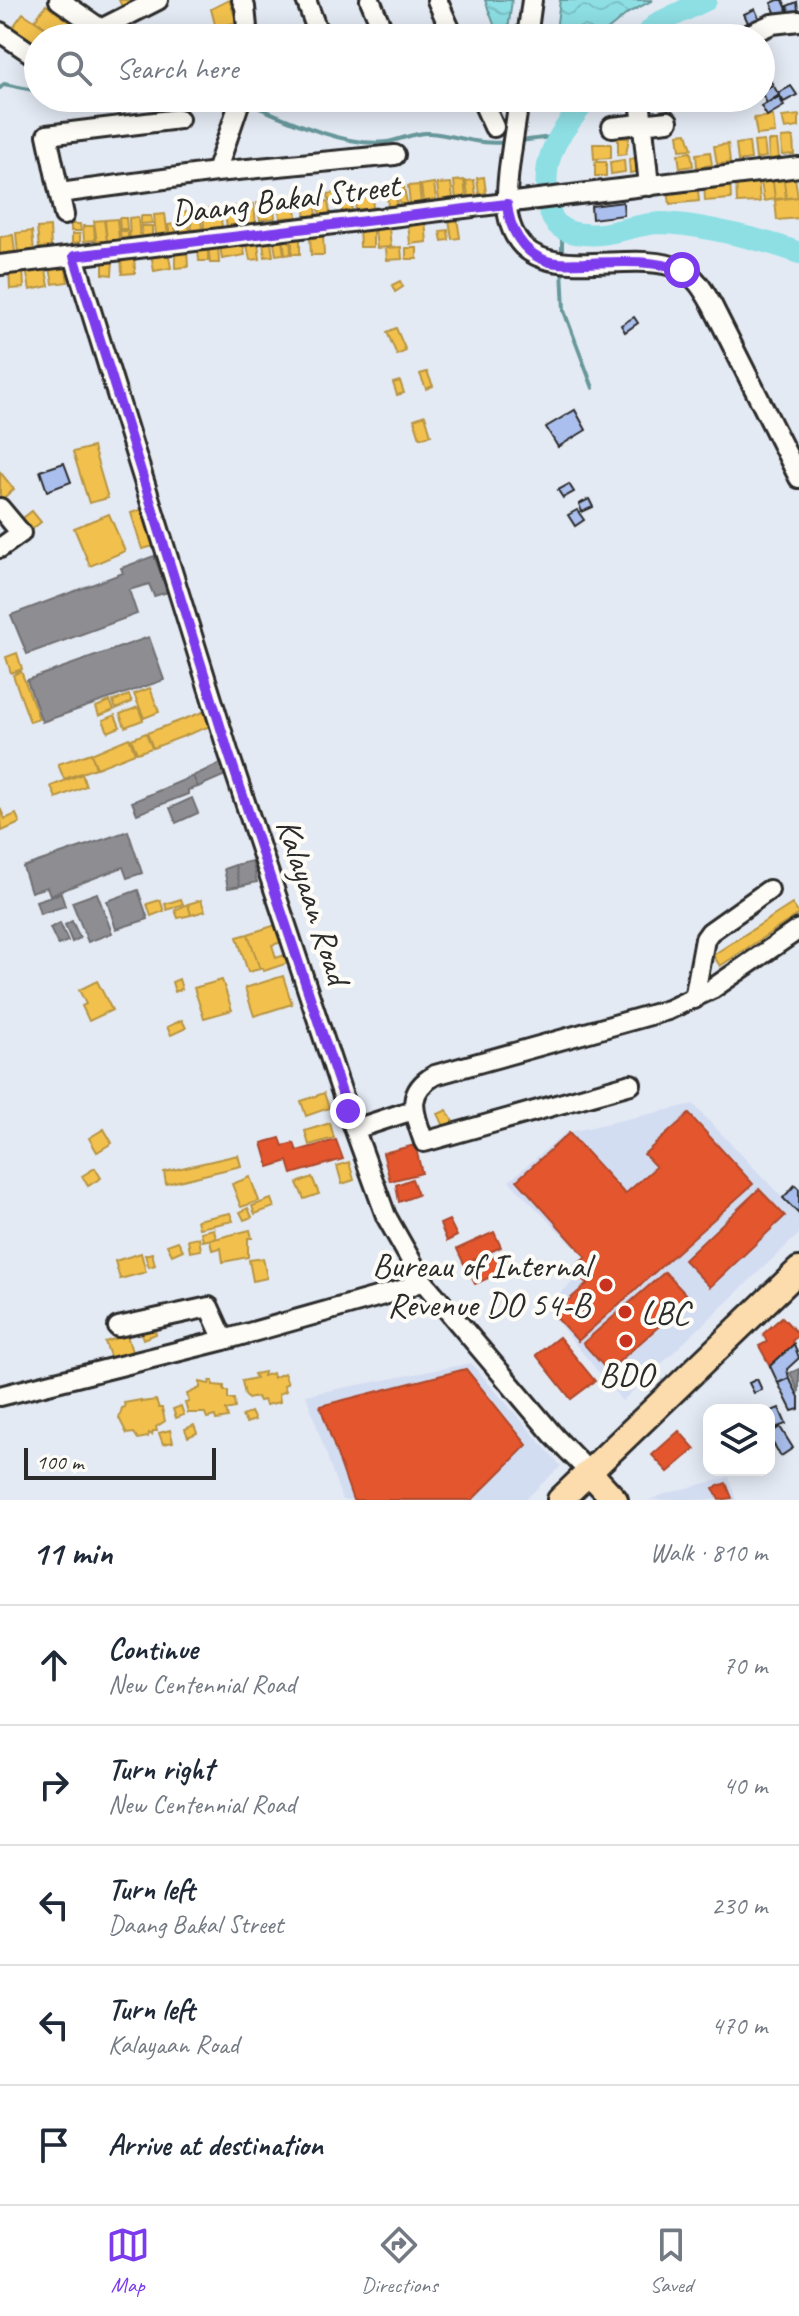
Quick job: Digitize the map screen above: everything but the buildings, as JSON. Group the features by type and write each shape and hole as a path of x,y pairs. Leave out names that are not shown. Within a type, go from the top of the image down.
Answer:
{"main road":[{"path":"560,1500 799,1270"},
{"name":"Kalayaan Road","path":"589,1472 615,1500"}],"street":[{"path":"59,0 94,24"},
{"path":"111,24 158,0"},
{"path":"242,0 247,24"},
{"path":"306,0 315,24"},
{"path":"370,0 380,24"},
{"path":"437,0 448,24"},
{"path":"529,24 532,0"},
{"path":"772,24 799,21"},
{"path":"0,32 24,48"},
{"path":"216,172 236,112"},
{"path":"487,112 494,127"},
{"path":"518,112 507,204 510,222 518,239 532,253 562,263 649,262 682,270 694,278 712,305 799,478"},
{"path":"642,112 649,186"},
{"path":"64,215 47,135 179,119"},
{"path":"612,127 668,121"},
{"path":"60,193 216,172 395,155"},
{"name":"Daang Bakal Street","path":"0,265 799,167"},
{"name":"Kalayaan Road","path":"74,256 228,751 386,1216 422,1280 555,1437 589,1472"},
{"path":"0,508 21,533 0,548"},
{"path":"694,999 705,939 710,932 769,890"},
{"path":"631,1084 424,1142 413,1110 415,1095 426,1080 446,1071 638,1020 694,999 743,970 799,929"},
{"path":"355,1129 413,1110"},
{"path":"0,1396 224,1340 405,1289 422,1280"},
{"path":"118,1327 209,1307 224,1340"}],"shaded area":[{"path":"693,1104 799,1215 799,1234 622,1401 545,1307 574,1281 570,1268 583,1256 509,1181 565,1133"},
{"path":"471,1363 561,1466 525,1500 342,1500 306,1395"},
{"path":"729,1477 736,1500 649,1500 668,1493"}],"water":[{"path":"485,0 512,0 509,24 494,24"},
{"path":"560,0 653,0 615,24 557,24"}],"waterway":[{"path":"657,24 706,0"},
{"path":"0,88 4,84 24,88"},
{"path":"269,112 353,141 387,142 429,133 487,143 507,142"},
{"path":"577,112 560,136 549,160 549,207 560,227 571,232 594,234 652,224 677,224 769,243 799,253"},
{"path":"520,141 559,136"},
{"path":"562,229 562,255"},
{"path":"562,268 564,311 593,388"}],"place":[{"name":"Bureau of Internal Revenue DO 54-B","path":"606,1285"},
{"name":"LBC","path":"625,1312"},
{"name":"BDO","path":"626,1341"}],"route":[{"path":"348,1111 228,751 74,256 507,204 510,222 518,239 532,253 547,261 649,262 682,270"}]}
